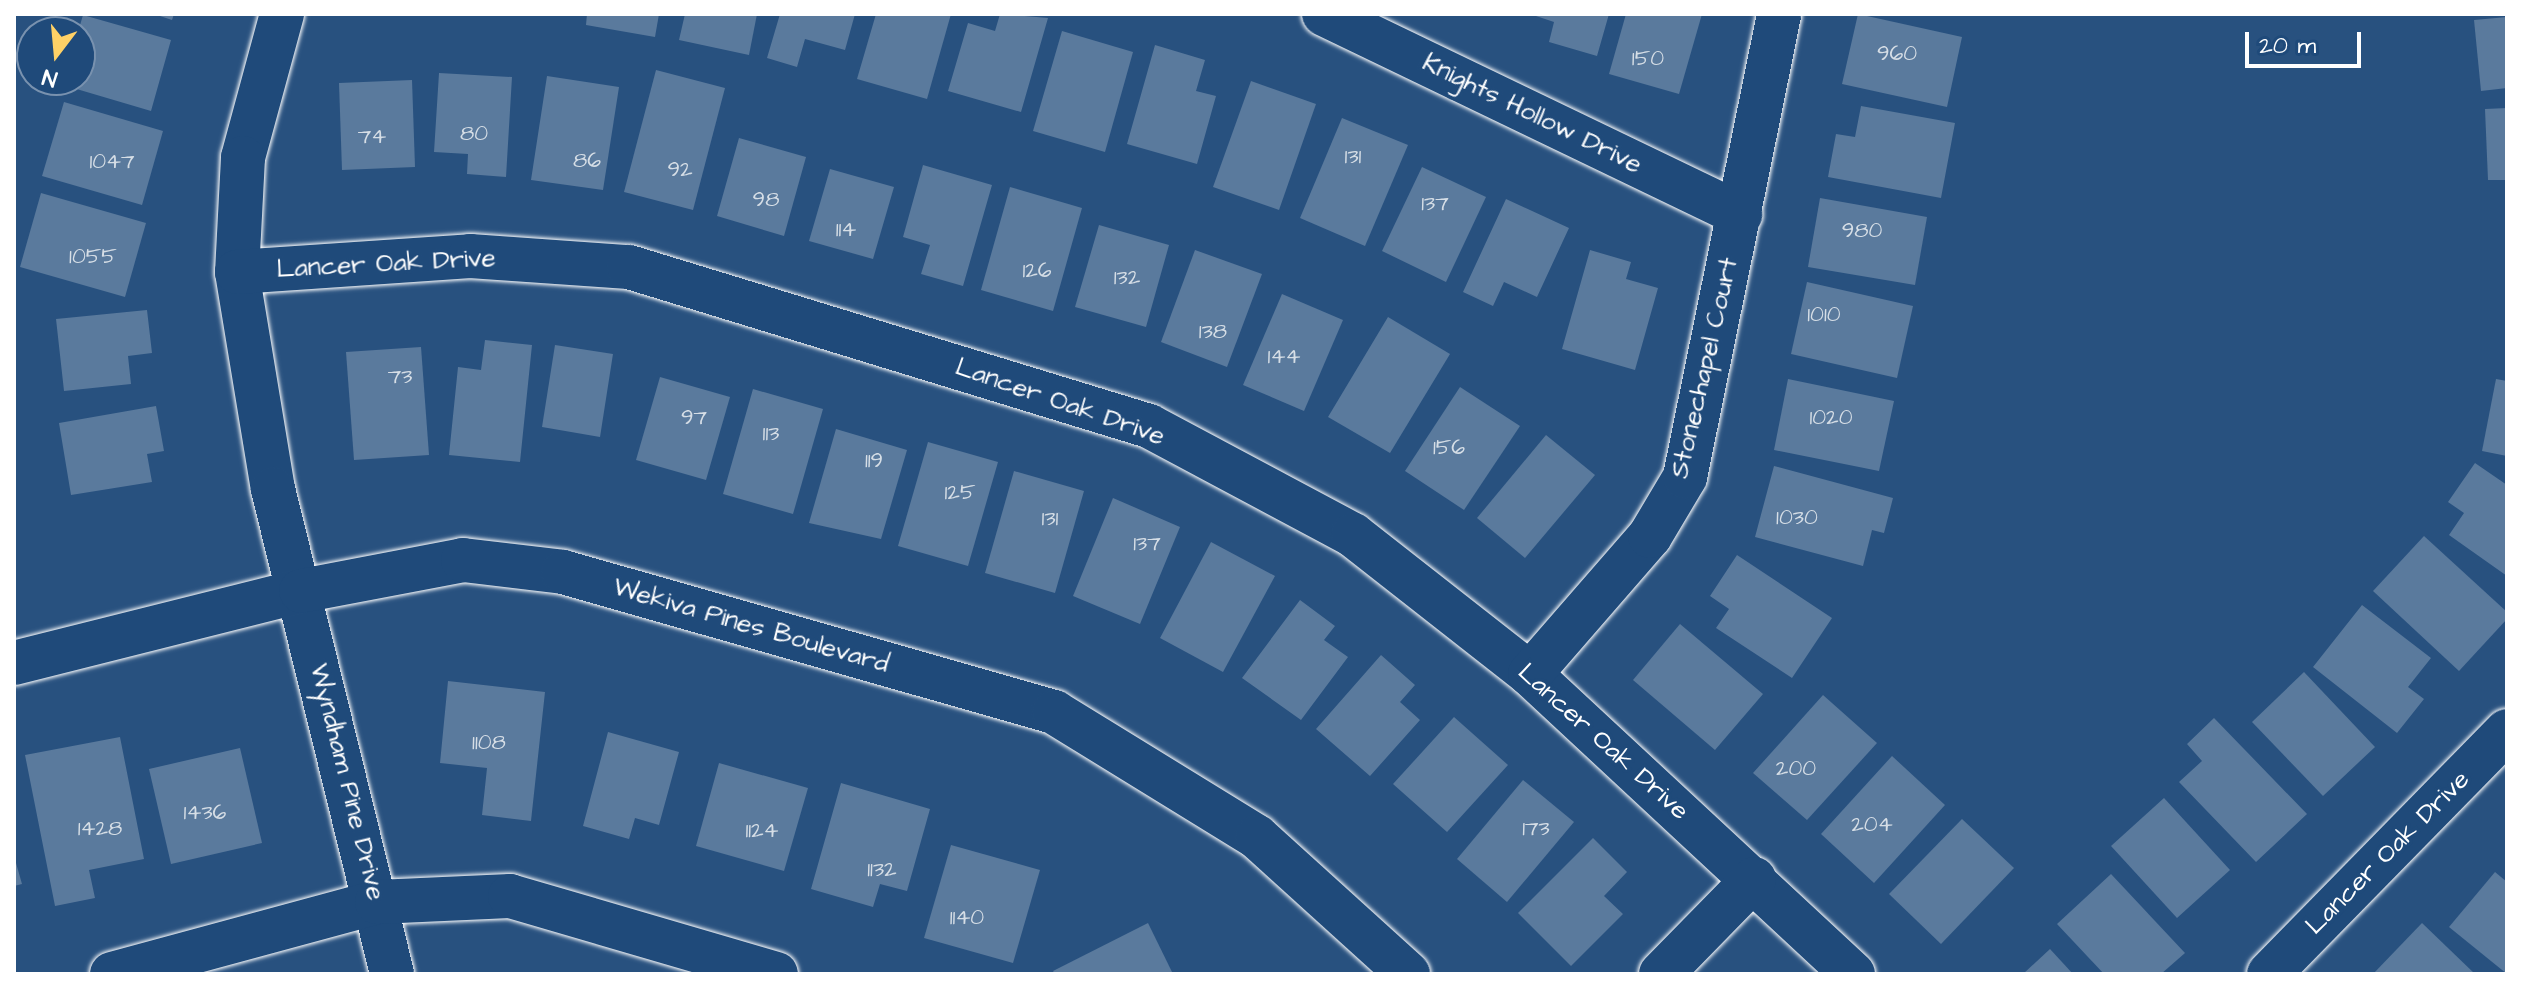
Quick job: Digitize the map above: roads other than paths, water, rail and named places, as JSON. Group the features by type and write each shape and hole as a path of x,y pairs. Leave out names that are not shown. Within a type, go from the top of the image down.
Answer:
{"street":[{"name":"Wyndham Pine Drive","path":"282,14 243,158 237,272 256,407 392,974"},
{"name":"Knights Hollow Drive","path":"1324,14 1740,214"},
{"name":"Stonechapel Court","path":"1530,674 1650,536 1685,477 1779,14"},
{"name":"Lancer Oak Drive","path":"237,272 470,256 629,267 1149,426 1353,535 1530,674 1853,974"},
{"name":"Wekiva Pines Boulevard","path":"14,663 301,591 463,560 563,572 1054,712 1257,837 1408,974"},
{"name":"Lancer Oak Drive","path":"2269,974 2507,731"},
{"path":"1661,974 1754,879"},
{"path":"112,974 377,902 510,896 776,974"}]}
